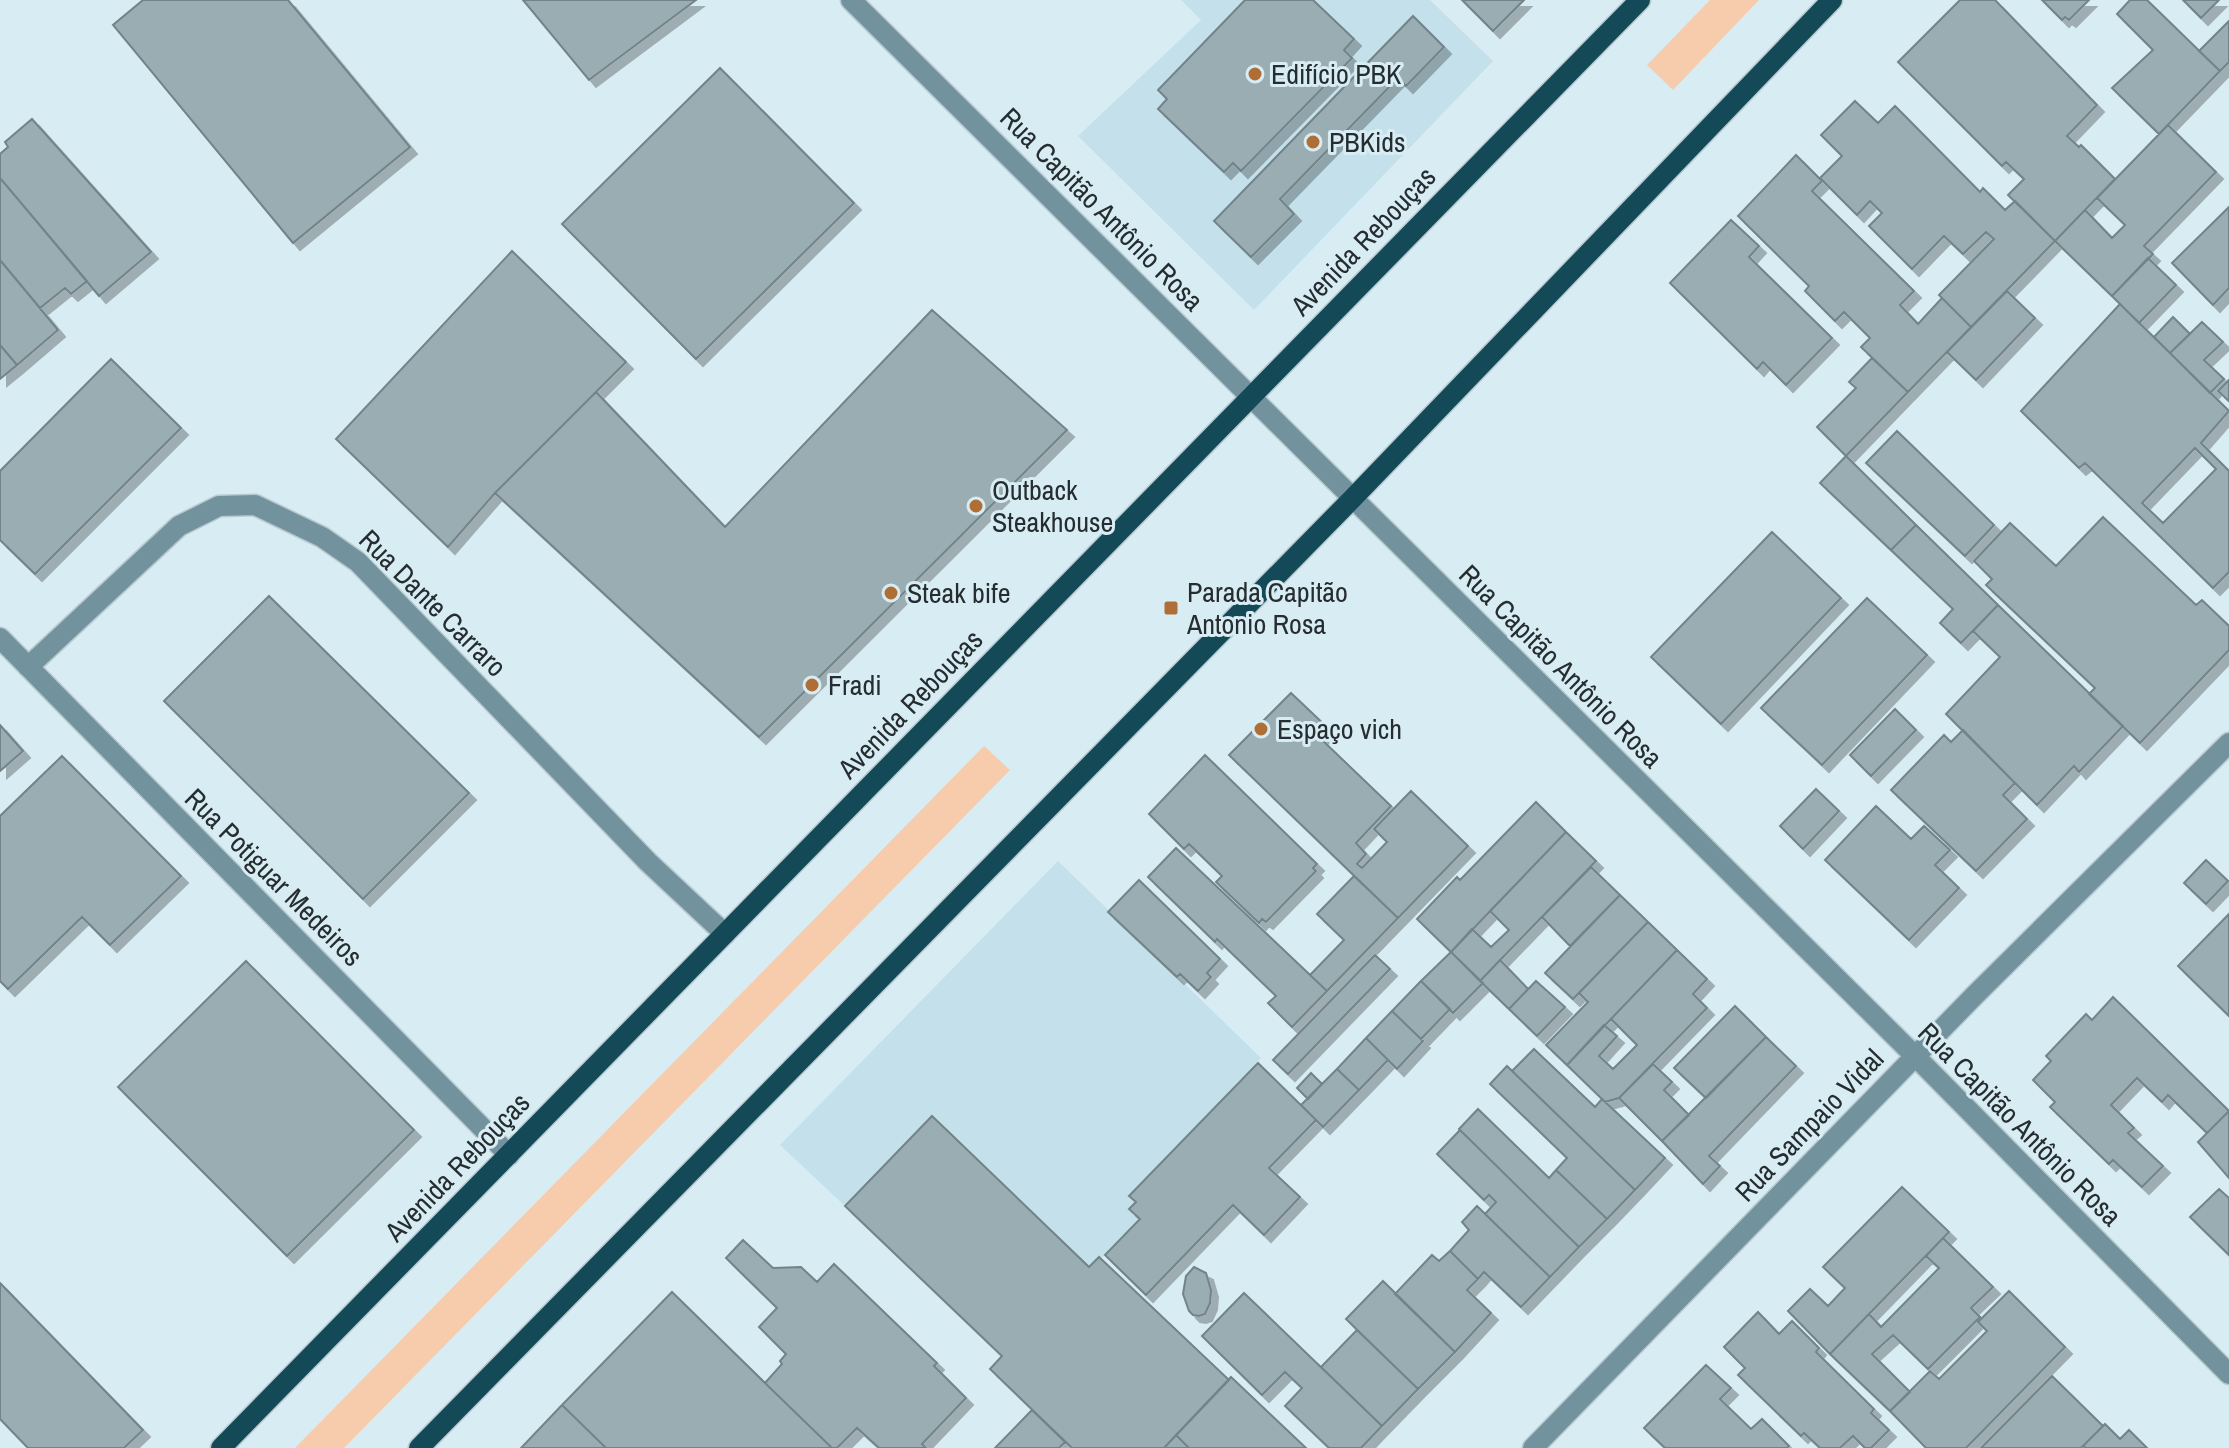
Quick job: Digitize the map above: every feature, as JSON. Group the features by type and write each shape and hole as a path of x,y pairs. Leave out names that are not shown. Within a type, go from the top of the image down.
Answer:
{"main road":[{"name":"Avenida Rebouças","path":"221,1448 1640,0"},
{"path":"419,1448 1353,498 1832,0"}],"street":[{"name":"Rua Capitão Antônio Rosa","path":"851,0 1916,1057 2229,1374"},
{"name":"Rua Dante Carraro","path":"28,667 179,526 219,506 255,505 322,537 358,562 648,862 725,934"},
{"name":"Rua Potiguar Medeiros","path":"0,638 509,1155"},
{"name":"Rua Sampaio Vidal","path":"1533,1448 2229,743"}],"shaded area":[{"path":"1181,0 1430,0 1493,61 1254,310 1078,136 1201,20"},
{"path":"1710,0 1759,0 1673,90 1647,65"},
{"path":"984,746 1010,770 344,1448 295,1448"},
{"path":"1058,861 1261,1058 1129,1196 1136,1202 1129,1209 1140,1219 1089,1267 932,1116 845,1206 780,1145"}],"building":[{"path":"143,0 288,0 410,147 293,243 113,25"},
{"path":"523,0 696,0 589,80"},
{"name":"Edifício PBK","path":"1245,0 1313,0 1354,39 1344,50 1352,58 1241,171 1233,163 1224,172 1158,109 1167,99 1158,90"},
{"path":"1462,0 1524,0 1493,31"},
{"path":"1960,0 1995,0 2097,105 2067,136 2079,147 2081,145 2115,179 2055,241 2008,195 2024,179 2006,162 2002,166 1898,62"},
{"path":"2042,0 2089,0 2069,20 2065,17 2062,20"},
{"path":"2130,0 2147,0 2220,71 2159,134 2112,88 2153,50 2117,14"},
{"path":"2183,0 2219,0 2201,18"},
{"name":"PBKids","path":"1413,16 1444,47 1406,86 1398,78 1280,199 1294,214 1251,257 1214,221"},
{"path":"2229,21 2229,62 2220,71 2199,51"},
{"path":"720,68 854,203 696,359 562,224"},
{"path":"1855,101 1878,123 1895,106 1980,192 1983,188 2005,210 2015,201 2055,241 1971,327 1939,295 1994,239 1986,232 1963,254 1944,236 1912,269 1869,226 1882,213 1870,201 1857,215 1820,178 1842,156 1821,135"},
{"path":"32,119 151,252 99,296 0,178 0,154 8,147 5,142"},
{"path":"2168,125 2216,172 2144,246 2153,254 2112,296 2055,241 2085,210 2112,238 2125,225 2097,198"},
{"path":"1796,155 1822,181 1812,191 1914,291 1900,305 1918,324 1942,298 1971,327 1908,392 1861,347 1870,338 1844,312 1835,321 1805,291 1809,286 1738,216"},
{"path":"0,178 87,281 71,294 65,288 40,308 0,260"},
{"path":"2229,207 2229,288 2213,305 2172,263"},
{"path":"1731,220 1759,246 1749,257 1832,338 1786,385 1763,362 1757,369 1670,283"},
{"path":"512,251 626,362 495,493 448,547 336,439"},
{"path":"2148,258 2176,285 2139,323 2112,296"},
{"path":"0,260 58,330 17,365 0,345"},
{"path":"2007,291 2035,318 1976,380 1947,352"},
{"path":"2120,304 2229,411 2201,443 2229,471 2229,572 2213,588 2085,463 2079,468 2021,411","holes":["2195,448 2216,469 2163,523 2142,503"]},
{"path":"932,310 1067,430 759,737 495,493 596,392 725,527"},
{"path":"2173,317 2190,334 2170,353 2154,337"},
{"path":"2202,322 2223,342 2204,360 2224,379 2210,393 2170,353"},
{"path":"0,345 17,365 0,379"},
{"path":"1872,358 1908,392 1846,456 1817,427 1856,388 1849,382"},
{"path":"111,359 181,428 35,574 0,540 0,471"},
{"path":"2229,380 2229,401 2218,391"},
{"path":"1897,431 1994,525 1965,556 1866,463"},
{"path":"1846,456 1916,525 1891,550 1820,483"},
{"path":"2103,517 2196,605 2202,600 2229,626 2229,650 2140,743 2089,694 2095,688 1986,585 1992,579 1974,561 2010,523 2056,566"},
{"path":"1916,525 1998,605 1961,643 1940,623 1953,609 1891,550"},
{"path":"1772,532 1841,598 1721,724 1651,657"},
{"path":"269,596 469,793 363,899 164,701"},
{"path":"1867,598 1927,655 1822,765 1761,708"},
{"path":"1998,605 2123,726 2079,772 2074,766 2037,805 1946,714 2000,657 1973,631"},
{"path":"1291,693 1329,729 1320,738 1391,806 1356,843 1366,854 1357,864 1362,868 1387,842 1374,829 1411,791 1468,846 1398,918 1229,755"},
{"path":"1895,709 1916,730 1871,776 1850,755"},
{"path":"0,725 23,751 0,771"},
{"path":"1963,730 2015,783 2003,795 2027,819 1976,871 1891,790 1944,735 1951,742"},
{"path":"1205,755 1317,864 1313,868 1316,871 1266,922 1262,919 1259,923 1216,882 1222,876 1189,844 1184,849 1149,814"},
{"path":"62,756 181,876 110,945 82,917 8,989 0,981 0,816"},
{"path":"1816,789 1839,811 1803,849 1780,826"},
{"path":"1536,802 1566,832 1451,952 1417,919"},
{"path":"1876,806 1911,839 1924,826 1950,850 1935,865 1959,888 1909,940 1825,860"},
{"path":"1566,832 1596,861 1480,981 1451,952 1472,929 1491,947 1509,930 1490,911"},
{"path":"1176,848 1327,991 1292,1027 1268,1003 1276,996 1148,877"},
{"path":"2206,860 2228,881 2206,904 2184,883"},
{"path":"1591,867 1620,895 1570,946 1542,917"},
{"path":"1354,876 1398,918 1327,991 1310,975 1344,940 1317,914"},
{"path":"1139,880 1220,959 1207,973 1211,977 1198,991 1180,974 1177,977 1108,912"},
{"path":"1620,895 1648,922 1573,999 1545,973"},
{"path":"2229,914 2229,1016 2178,966"},
{"path":"1648,922 1677,950 1567,1065 1546,1045 1588,1002 1579,993"},
{"path":"1677,950 1707,979 1693,994 1707,1008 1619,1098 1605,1102 1567,1065 1604,1025 1617,1036 1599,1056 1613,1069 1637,1045 1611,1019"},
{"path":"1451,952 1483,983 1453,1013 1421,981"},
{"path":"1375,955 1390,969 1288,1074 1273,1060"},
{"path":"1500,960 1528,989 1509,1009 1480,981"},
{"path":"246,961 414,1130 287,1256 118,1087"},
{"path":"1421,981 1450,1009 1421,1039 1392,1011"},
{"path":"1536,981 1565,1007 1537,1036 1509,1009"},
{"path":"2113,997 2229,1111 2207,1133 2168,1095 2162,1102 2137,1078 2111,1105 2134,1128 2128,1133 2163,1166 2142,1187 2113,1160 2109,1164 2050,1107 2055,1102 2033,1080 2051,1061 2046,1056 2086,1014 2092,1020"},
{"path":"1735,1006 1766,1037 1706,1098 1674,1068"},
{"path":"1392,1011 1423,1041 1397,1069 1366,1038"},
{"path":"1766,1037 1796,1066 1709,1156 1720,1166 1703,1184 1662,1141"},
{"path":"1366,1038 1388,1060 1359,1090 1337,1069"},
{"path":"1534,1049 1595,1107 1602,1099 1665,1158 1635,1190 1512,1071"},
{"path":"1258,1063 1316,1120 1269,1168 1300,1197 1264,1235 1233,1205 1146,1295 1105,1255 1140,1219 1129,1209 1136,1202 1129,1196"},
{"path":"1653,1064 1672,1082 1664,1090 1689,1115 1662,1141 1619,1098"},
{"path":"1507,1066 1635,1190 1607,1219 1556,1170 1567,1158 1490,1084"},
{"path":"1337,1069 1359,1090 1323,1127 1301,1105"},
{"path":"1311,1073 1322,1084 1308,1099 1297,1088"},
{"path":"1478,1109 1549,1178 1556,1170 1607,1219 1579,1247 1459,1129"},
{"path":"2229,1111 2229,1178 2198,1142"},
{"path":"932,1116 1089,1267 1099,1257 1229,1380 1164,1448 1072,1448 990,1369 1002,1356 845,1206"},
{"path":"1460,1130 1579,1247 1550,1277 1485,1214 1496,1202 1489,1195 1484,1200 1437,1154"},
{"path":"1902,1187 1949,1232 1830,1354 1788,1311 1810,1289 1828,1306 1845,1288 1823,1267"},
{"path":"2219,1189 2229,1198 2229,1255 2190,1217"},
{"path":"1477,1206 1550,1277 1521,1307 1484,1272 1478,1279 1450,1251 1469,1230 1462,1222"},
{"path":"1943,1238 1993,1287 1971,1308 1980,1317 1928,1369 1893,1335 1872,1354 1910,1392 1890,1411 1830,1354 1869,1314 1881,1327 1939,1268 1926,1256"},
{"path":"743,1240 773,1268 801,1267 817,1282 834,1264 937,1363 934,1366 966,1398 922,1444 926,1448 879,1448 857,1428 837,1448 832,1448 765,1383 782,1364 780,1361 786,1354 759,1327 777,1308 726,1258"},
{"path":"1450,1251 1478,1279 1467,1290 1491,1313 1455,1352 1395,1294 1432,1255 1439,1261"},
{"path":"1194,1267 1206,1273 1211,1290 1205,1314 1199,1316 1189,1311 1183,1294 1186,1276"},
{"path":"1383,1281 1455,1352 1418,1389 1346,1319"},
{"path":"0,1283 143,1430 124,1448 28,1448 0,1419"},
{"path":"2009,1291 2065,1347 1966,1448 1926,1448 1890,1411 1930,1371 1939,1379 1987,1331 1978,1322"},
{"path":"672,1292 832,1448 606,1448 562,1405"},
{"path":"1244,1293 1382,1426 1361,1448 1329,1448 1285,1406 1302,1388 1285,1372 1262,1395 1202,1336"},
{"path":"1758,1312 1779,1334 1792,1321 1819,1348 1816,1352 1874,1409 1871,1413 1889,1430 1871,1448 1865,1448 1853,1436 1840,1448 1820,1448 1804,1433 1801,1436 1738,1375 1745,1368 1724,1347"},
{"path":"1357,1330 1418,1389 1382,1426 1321,1367"},
{"path":"1706,1365 1731,1388 1720,1399 1751,1429 1762,1419 1789,1446 1787,1448 1665,1448 1644,1428"},
{"path":"2052,1376 2103,1426 2081,1448 1981,1448"},
{"path":"1231,1377 1306,1448 1189,1448 1176,1435"},
{"path":"562,1405 606,1448 521,1448"},
{"path":"1032,1410 1065,1442 1059,1448 995,1448"},
{"path":"2105,1424 2120,1439 2129,1430 2147,1448 2083,1446"},
{"path":"1176,1435 1189,1448 1164,1448"}],"place":[{"name":"Edifício PBK","path":"1255,74"},
{"name":"PBKids","path":"1313,142"},
{"name":"Outback Steakhouse","path":"976,506"},
{"name":"Steak bife","path":"891,593"},
{"name":"Parada Capitão Antonio Rosa","path":"1171,608"},
{"name":"Fradi","path":"812,685"},
{"name":"Espaço vich","path":"1261,729"}]}
